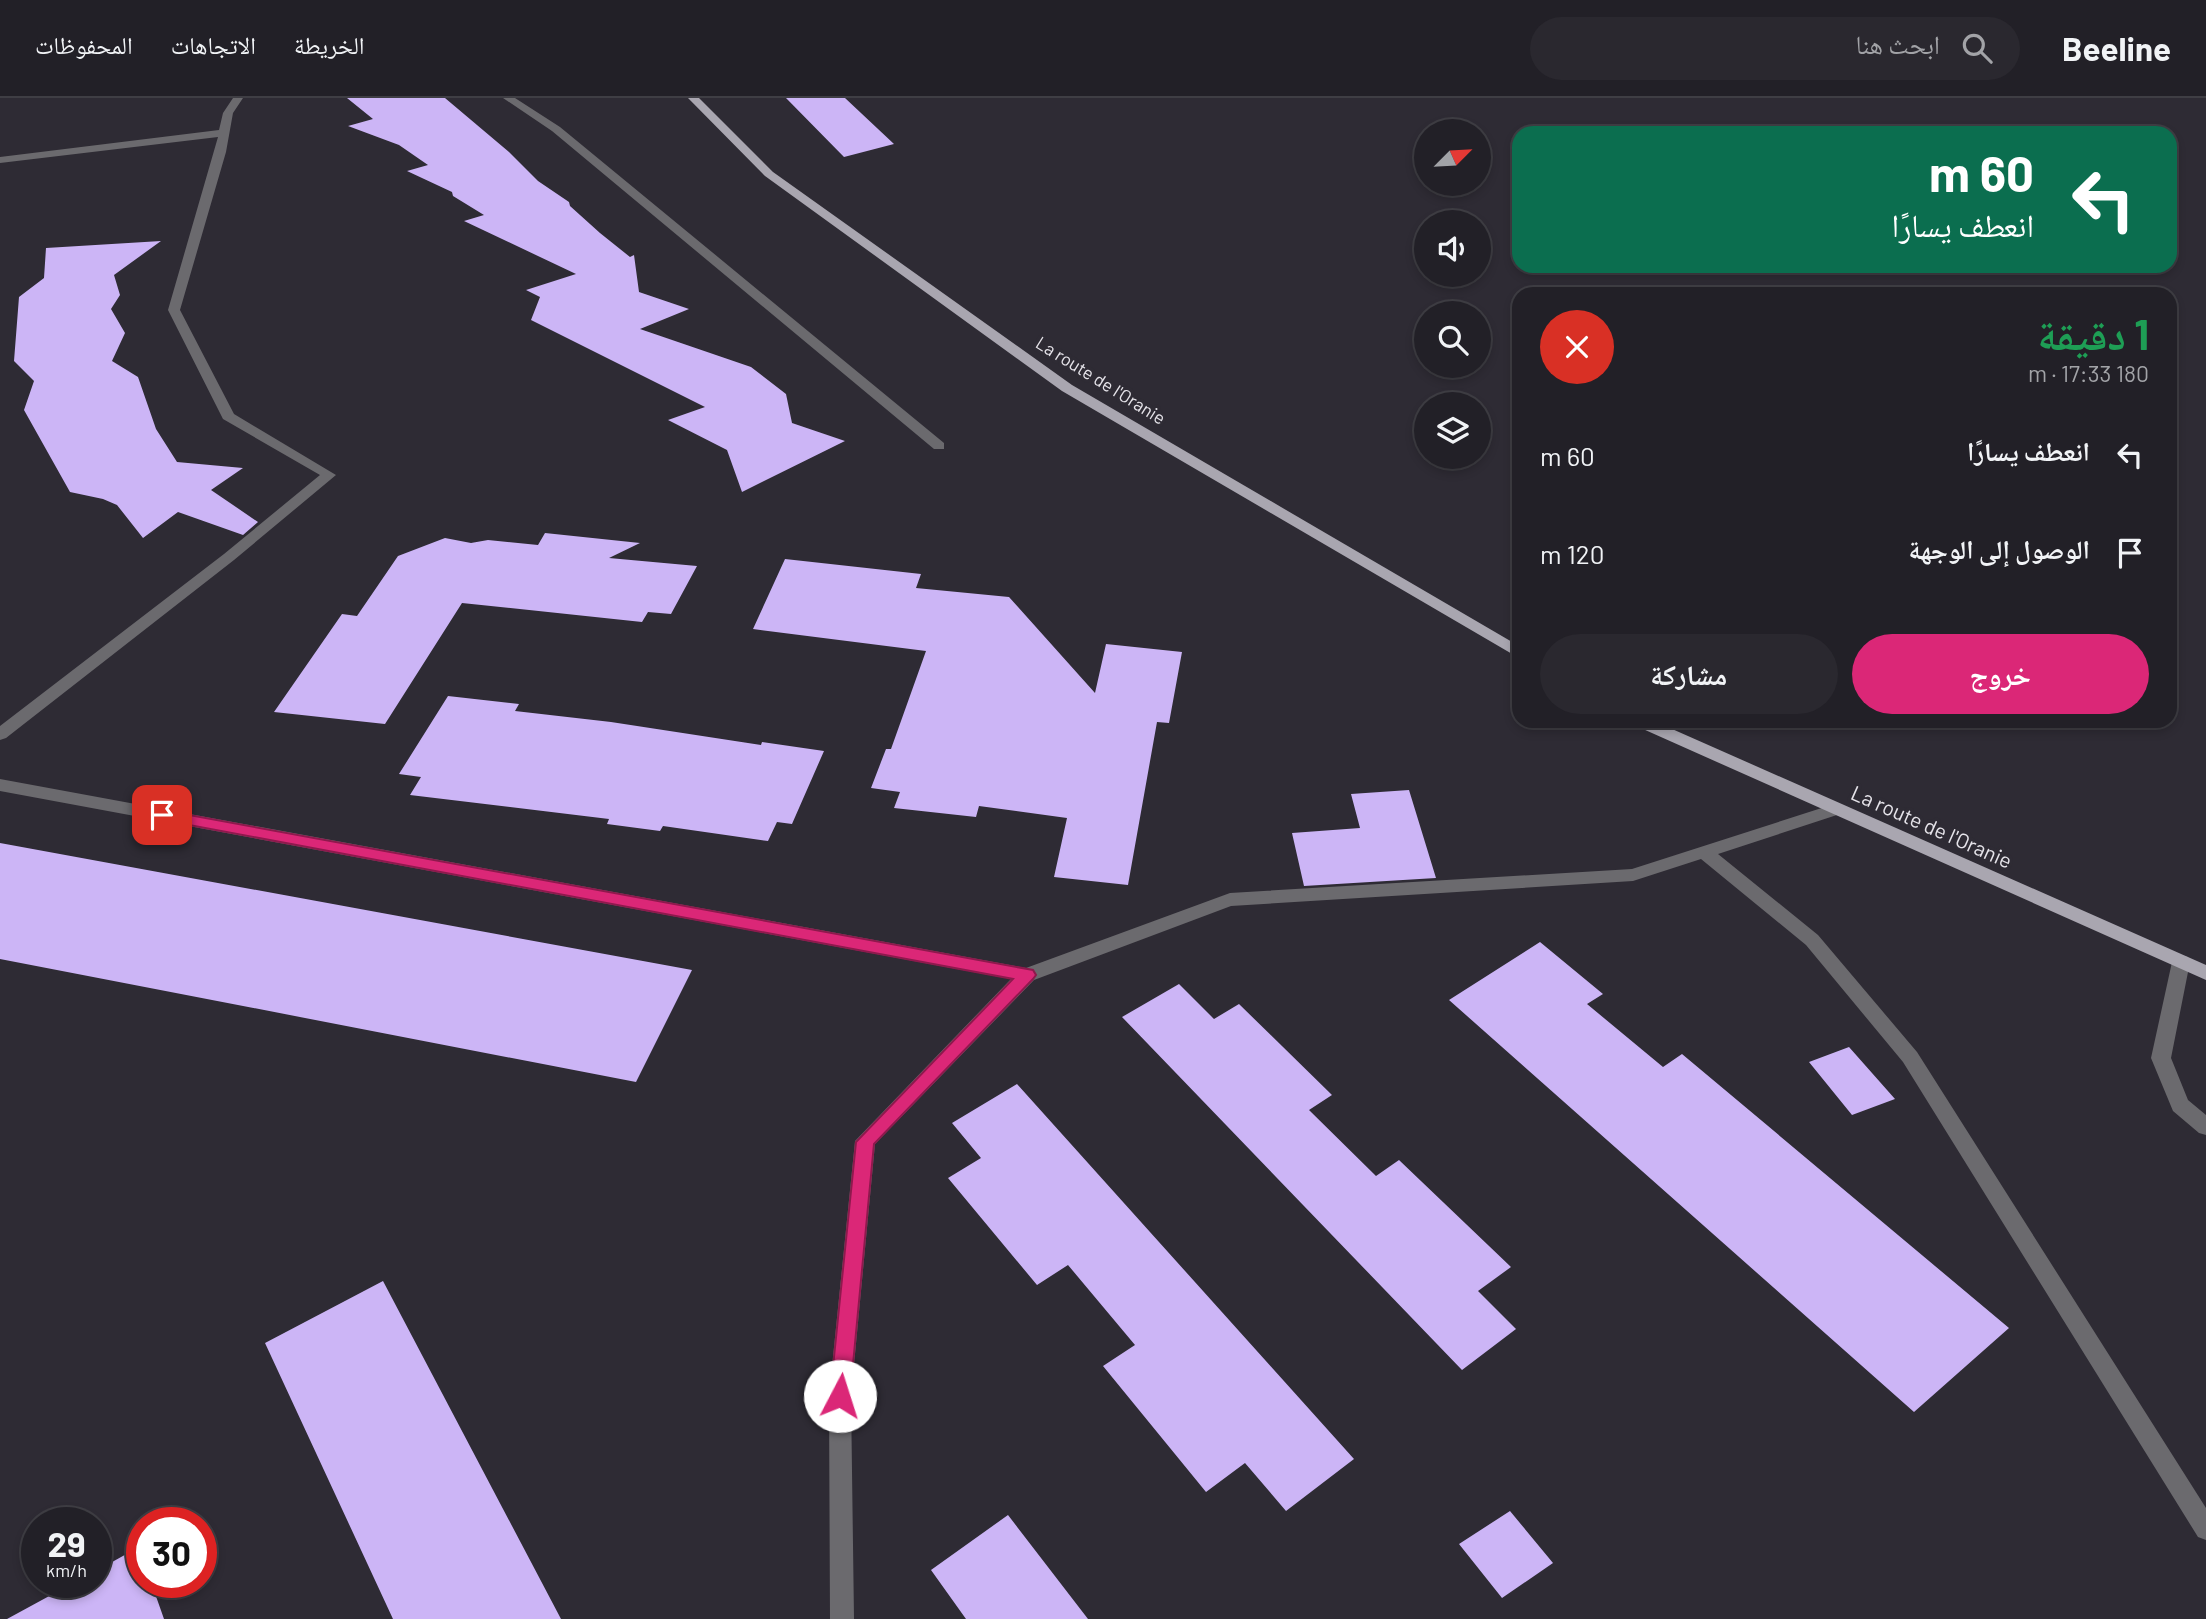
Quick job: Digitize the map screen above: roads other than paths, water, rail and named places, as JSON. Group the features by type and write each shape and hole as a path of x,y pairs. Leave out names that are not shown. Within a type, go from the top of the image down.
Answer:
{"main road":[{"name":"La route de l'Oranie","path":"694,98 769,174 1067,387 1512,649"},
{"name":"La route de l'Oranie","path":"1656,728 2206,973"}],"street":[{"path":"0,734 229,557 329,475 228,416 174,310 228,113 239,98"},
{"path":"508,98 556,129 939,446"},
{"path":"0,160 224,133"},
{"path":"0,785 1027,975"},
{"path":"842,1619 840,1396 865,1142 1027,975 1230,900 1633,875 1837,809"},
{"path":"1704,852 1812,940 1910,1057 2206,1529"},
{"path":"2181,962 2161,1058 2180,1105 2206,1127"}]}
